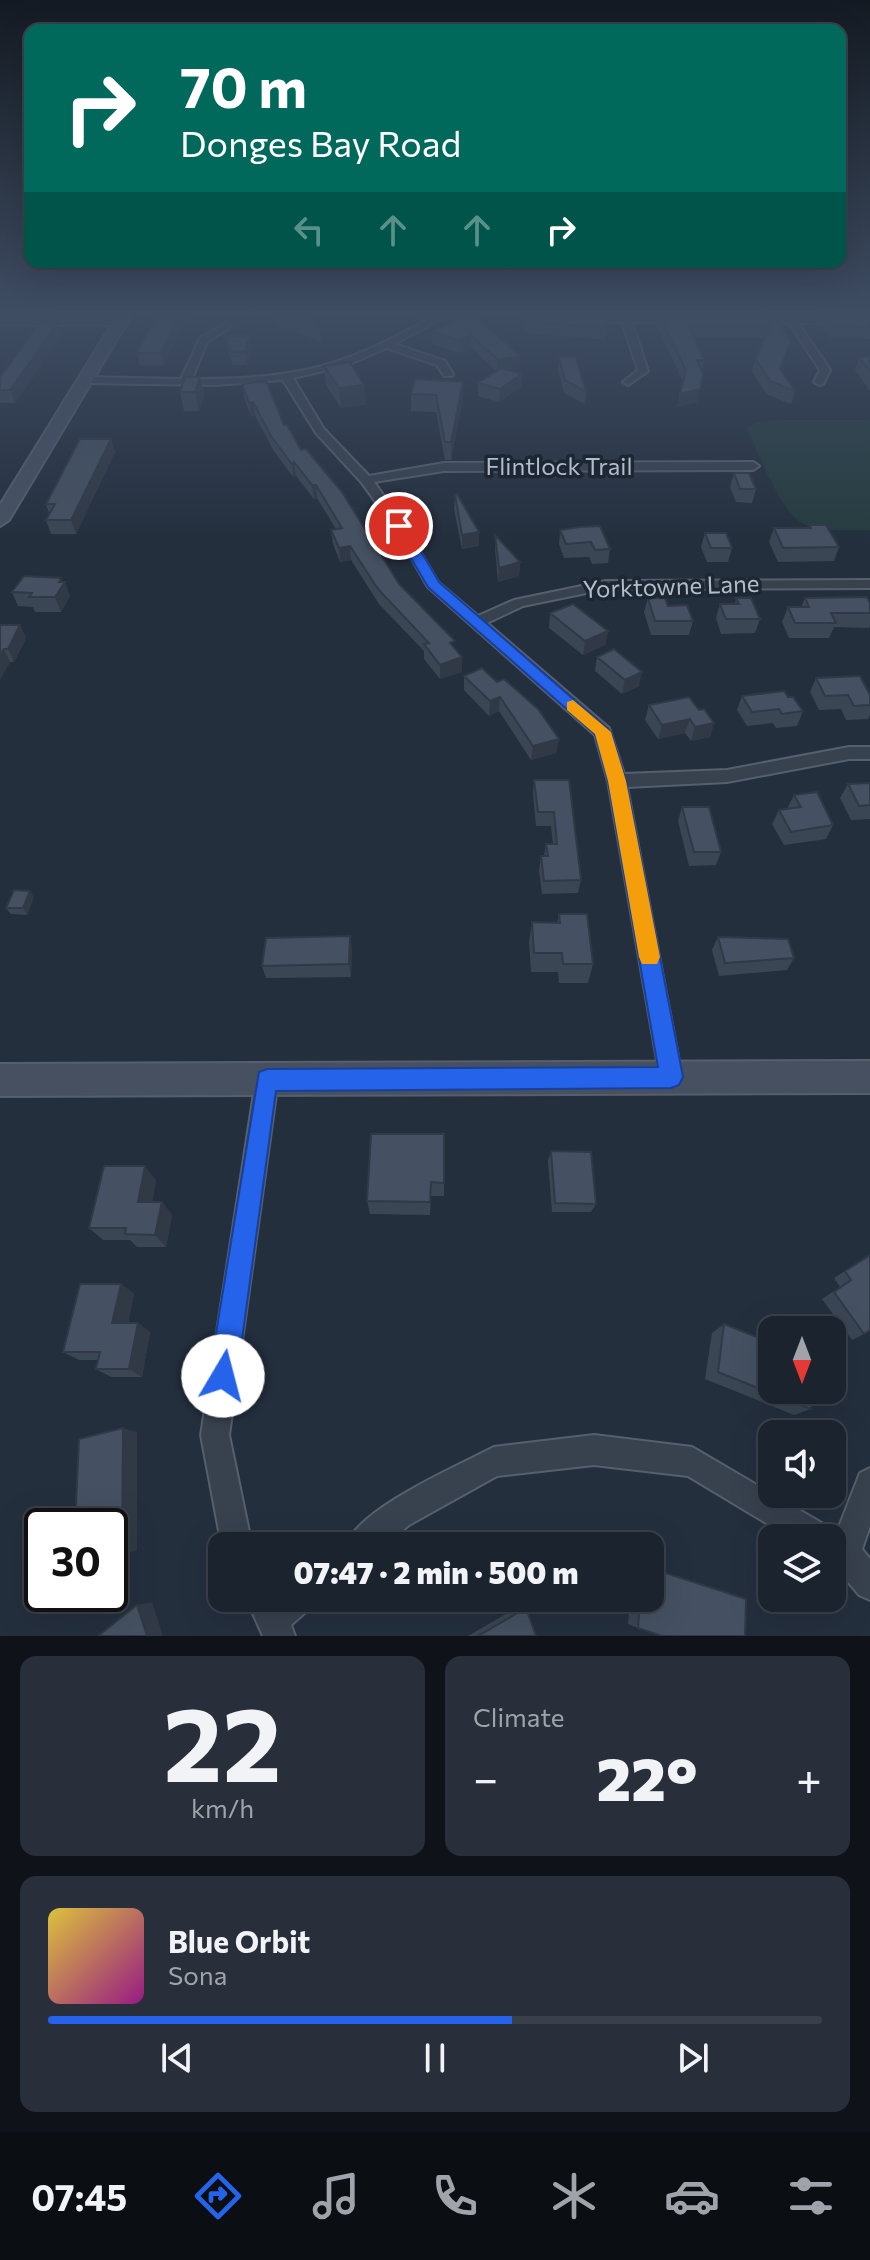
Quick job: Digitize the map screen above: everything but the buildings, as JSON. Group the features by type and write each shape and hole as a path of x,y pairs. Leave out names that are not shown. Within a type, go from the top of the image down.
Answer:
{"street":[{"path":"0,520 81,387"},
{"path":"293,387 320,431 366,480 433,584 603,732 617,781 671,1077"},
{"name":"Flintlock Trail","path":"366,480 444,467 753,466"},
{"name":"Yorktowne Lane","path":"477,622 519,603 606,585 870,584"},
{"path":"617,781 727,776 849,753 870,753"},
{"path":"0,1080 870,1077"},
{"path":"234,1532 215,1435 267,1080"},
{"path":"377,1532 398,1514 494,1462 594,1450 692,1462 797,1524"},
{"path":"845,1524 870,1483"},
{"path":"846,1559 870,1584"}],"green space":[{"path":"870,420 870,530 814,527 797,520 788,510 747,429 756,422"}],"slow traffic":[{"path":"573,706 603,732 617,781 649,957"}],"route":[{"path":"223,1376 259,1113 267,1080 671,1077 617,781 603,732 433,584 399,526"}]}
